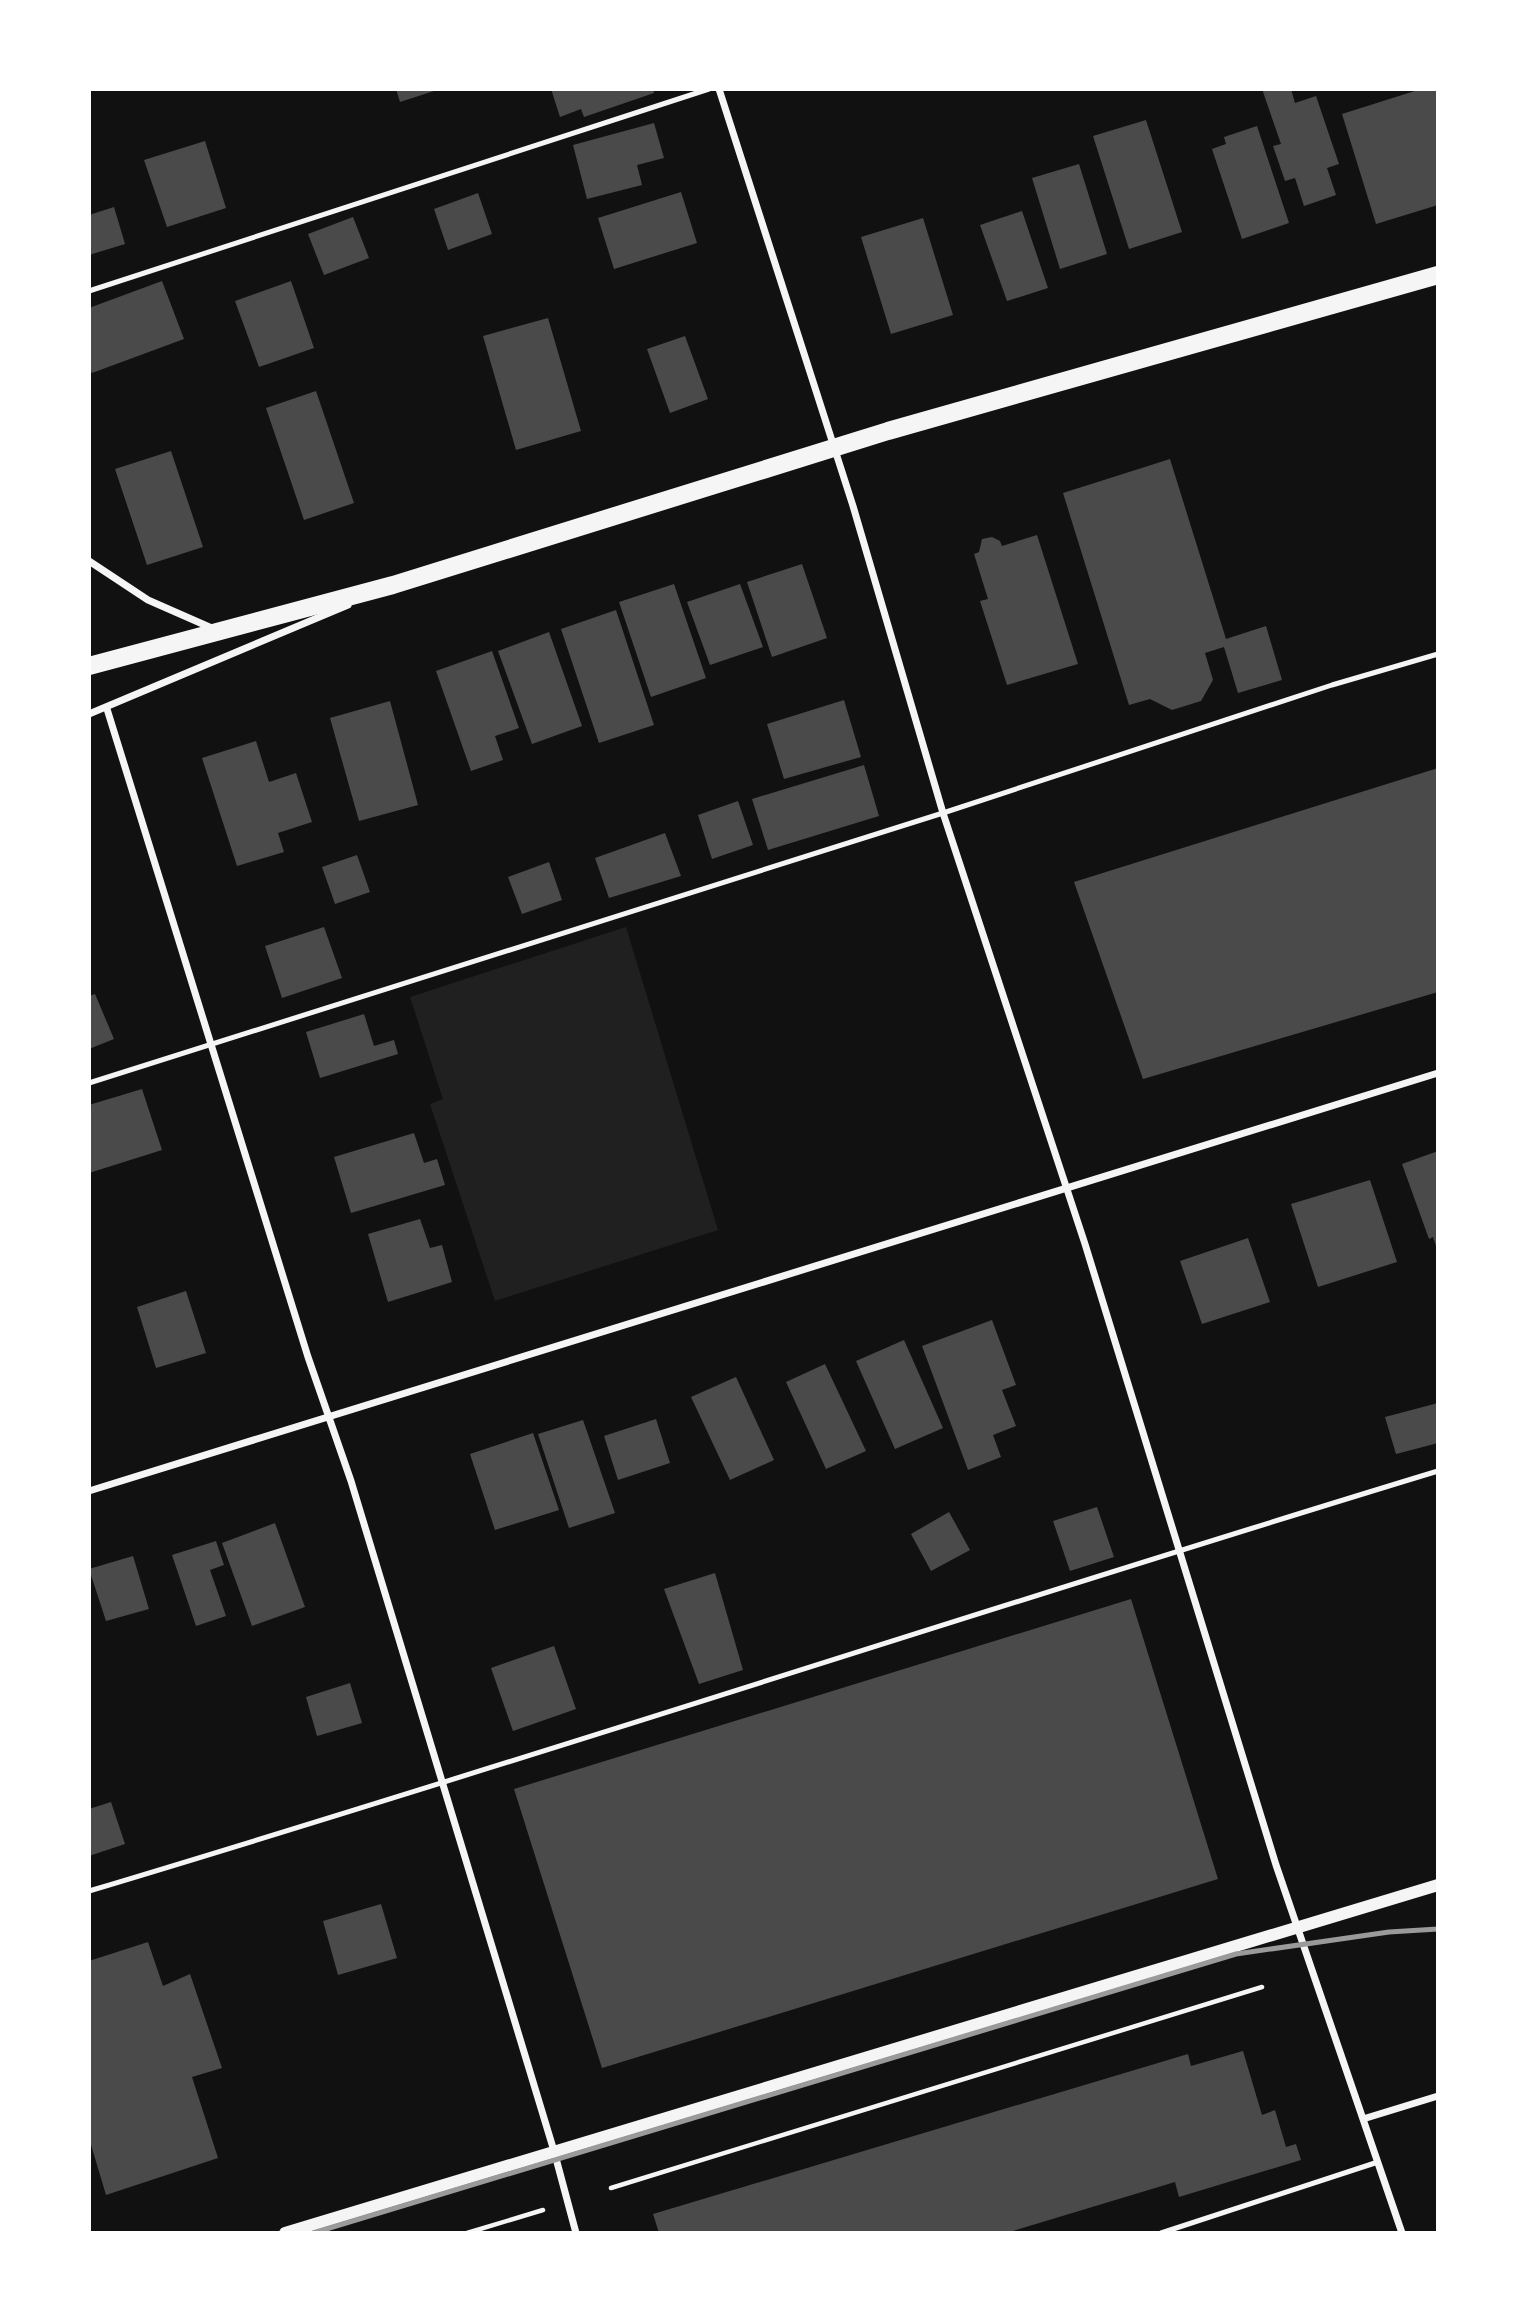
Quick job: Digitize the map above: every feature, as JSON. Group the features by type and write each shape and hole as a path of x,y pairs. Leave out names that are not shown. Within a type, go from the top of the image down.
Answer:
{"main road":[{"path":"89,666 393,585 833,448 1438,275"}],"street":[{"path":"719,89 833,448 943,813 1068,1188 1276,1865 1402,2233"},
{"path":"89,561 148,600 220,632"},
{"path":"89,714 107,709 393,585"},
{"path":"107,709 444,1784 576,2233"},
{"path":"89,1491 1438,1073"},
{"path":"285,2233 1438,1885"},
{"path":"1363,2119 1438,2096"}],"lane":[{"path":"89,291 709,89"},
{"path":"89,1083 943,813 1319,689 1438,654"},
{"path":"89,1891 444,1784 1180,1549 1438,1471"},
{"path":"1161,2233 1378,2162"}],"path":[{"path":"611,2188 1262,1987"},
{"path":"467,2233 547,2208"}],"shaded area":[{"path":"626,927 718,1230 495,1301 430,1104 443,1099 410,997"}],"building":[{"path":"396,89 437,89 437,90 400,102"},
{"path":"551,89 653,89 654,93 584,117 581,109 560,117"},
{"path":"1262,89 1291,89 1295,103 1316,96 1339,164 1327,168 1336,195 1304,206 1295,178 1285,181 1273,146 1281,144"},
{"path":"1421,89 1438,89 1438,205 1376,224 1342,114"},
{"path":"1146,120 1182,232 1129,249 1093,136"},
{"path":"654,123 664,158 637,165 642,185 587,199 573,145"},
{"path":"1257,126 1289,223 1242,239 1212,149 1226,144 1224,137"},
{"path":"205,141 226,208 167,227 144,160"},
{"path":"1079,164 1107,254 1060,269 1032,178"},
{"path":"681,192 697,243 614,269 598,218"},
{"path":"478,193 492,234 448,250 434,209"},
{"path":"114,207 125,244 89,255 89,215"},
{"path":"1022,211 1048,288 1007,301 980,225"},
{"path":"353,217 369,258 324,275 308,234"},
{"path":"923,218 953,315 891,334 861,237"},
{"path":"162,281 184,339 92,373 89,366 89,308"},
{"path":"291,281 314,348 259,367 235,301"},
{"path":"548,318 581,431 516,450 483,336"},
{"path":"685,336 708,399 670,413 647,349"},
{"path":"316,391 354,503 304,520 266,408"},
{"path":"171,451 203,547 147,565 115,469"},
{"path":"1170,459 1226,639 1266,626 1282,680 1238,693 1224,647 1205,653 1213,680 1201,701 1172,710 1150,699 1129,705 1063,493"},
{"path":"1037,535 1078,664 1007,685 980,601 988,599 974,554 979,552 982,539 992,537 1000,541 1002,546"},
{"path":"802,564 827,638 772,657 747,582"},
{"path":"674,584 706,678 651,697 619,602"},
{"path":"740,584 763,647 710,665 687,602"},
{"path":"616,610 654,725 599,743 561,629"},
{"path":"549,632 582,726 532,744 498,651"},
{"path":"492,651 519,728 495,736 503,760 471,771 436,671"},
{"path":"844,700 861,757 784,779 767,724"},
{"path":"390,701 418,805 359,821 330,718"},
{"path":"256,741 269,782 296,773 312,822 278,833 284,852 237,866 202,758"},
{"path":"864,765 879,816 768,850 752,799"},
{"path":"1438,768 1438,992 1143,1079 1074,882"},
{"path":"738,801 753,845 712,859 698,815"},
{"path":"665,833 681,876 609,898 595,858"},
{"path":"357,855 370,892 335,904 322,867"},
{"path":"549,862 562,900 522,914 508,877"},
{"path":"324,927 342,978 282,998 265,946"},
{"path":"95,994 114,1039 89,1049 89,996"},
{"path":"364,1014 374,1046 394,1040 398,1054 320,1078 306,1032"},
{"path":"142,1089 162,1150 89,1173 89,1105"},
{"path":"414,1133 424,1163 437,1159 445,1185 351,1213 334,1157"},
{"path":"1438,1151 1437,1249 1433,1237 1429,1239 1402,1164"},
{"path":"1370,1180 1397,1262 1318,1287 1291,1204"},
{"path":"420,1219 430,1248 442,1245 452,1282 388,1302 368,1234"},
{"path":"1248,1238 1270,1302 1202,1324 1180,1261"},
{"path":"186,1291 206,1353 156,1368 137,1307"},
{"path":"992,1320 1016,1385 1002,1390 1016,1426 993,1435 1001,1457 968,1470 922,1346"},
{"path":"904,1340 943,1428 895,1449 856,1361"},
{"path":"825,1364 866,1451 826,1469 786,1382"},
{"path":"736,1377 774,1460 730,1480 691,1397"},
{"path":"1438,1403 1438,1443 1396,1454 1385,1417"},
{"path":"656,1419 670,1463 618,1480 604,1436"},
{"path":"583,1420 615,1513 569,1528 538,1434"},
{"path":"533,1433 559,1510 495,1530 470,1454"},
{"path":"1097,1507 1114,1557 1070,1571 1053,1521"},
{"path":"949,1512 970,1550 931,1571 911,1534"},
{"path":"275,1523 305,1607 252,1626 222,1543"},
{"path":"216,1541 224,1565 210,1570 226,1616 196,1626 172,1555"},
{"path":"133,1556 149,1609 106,1621 89,1569"},
{"path":"715,1573 743,1670 699,1684 664,1589"},
{"path":"1131,1599 1218,1879 602,2068 514,1789"},
{"path":"554,1646 576,1709 513,1731 491,1668"},
{"path":"350,1683 362,1723 317,1736 306,1697"},
{"path":"111,1802 125,1844 89,1856 89,1809"},
{"path":"381,1904 397,1958 338,1975 323,1921"},
{"path":"148,1942 163,1986 190,1974 222,2068 192,2077 218,2158 106,2195 89,2138 89,1961"},
{"path":"1243,2051 1262,2115 1275,2110 1286,2147 1296,2144 1301,2160 1179,2197 1175,2182 1006,2233 659,2233 653,2214 1188,2054 1191,2066"}],"railway":[{"path":"313,2233 1236,1954 1389,1932 1438,1929"}]}
